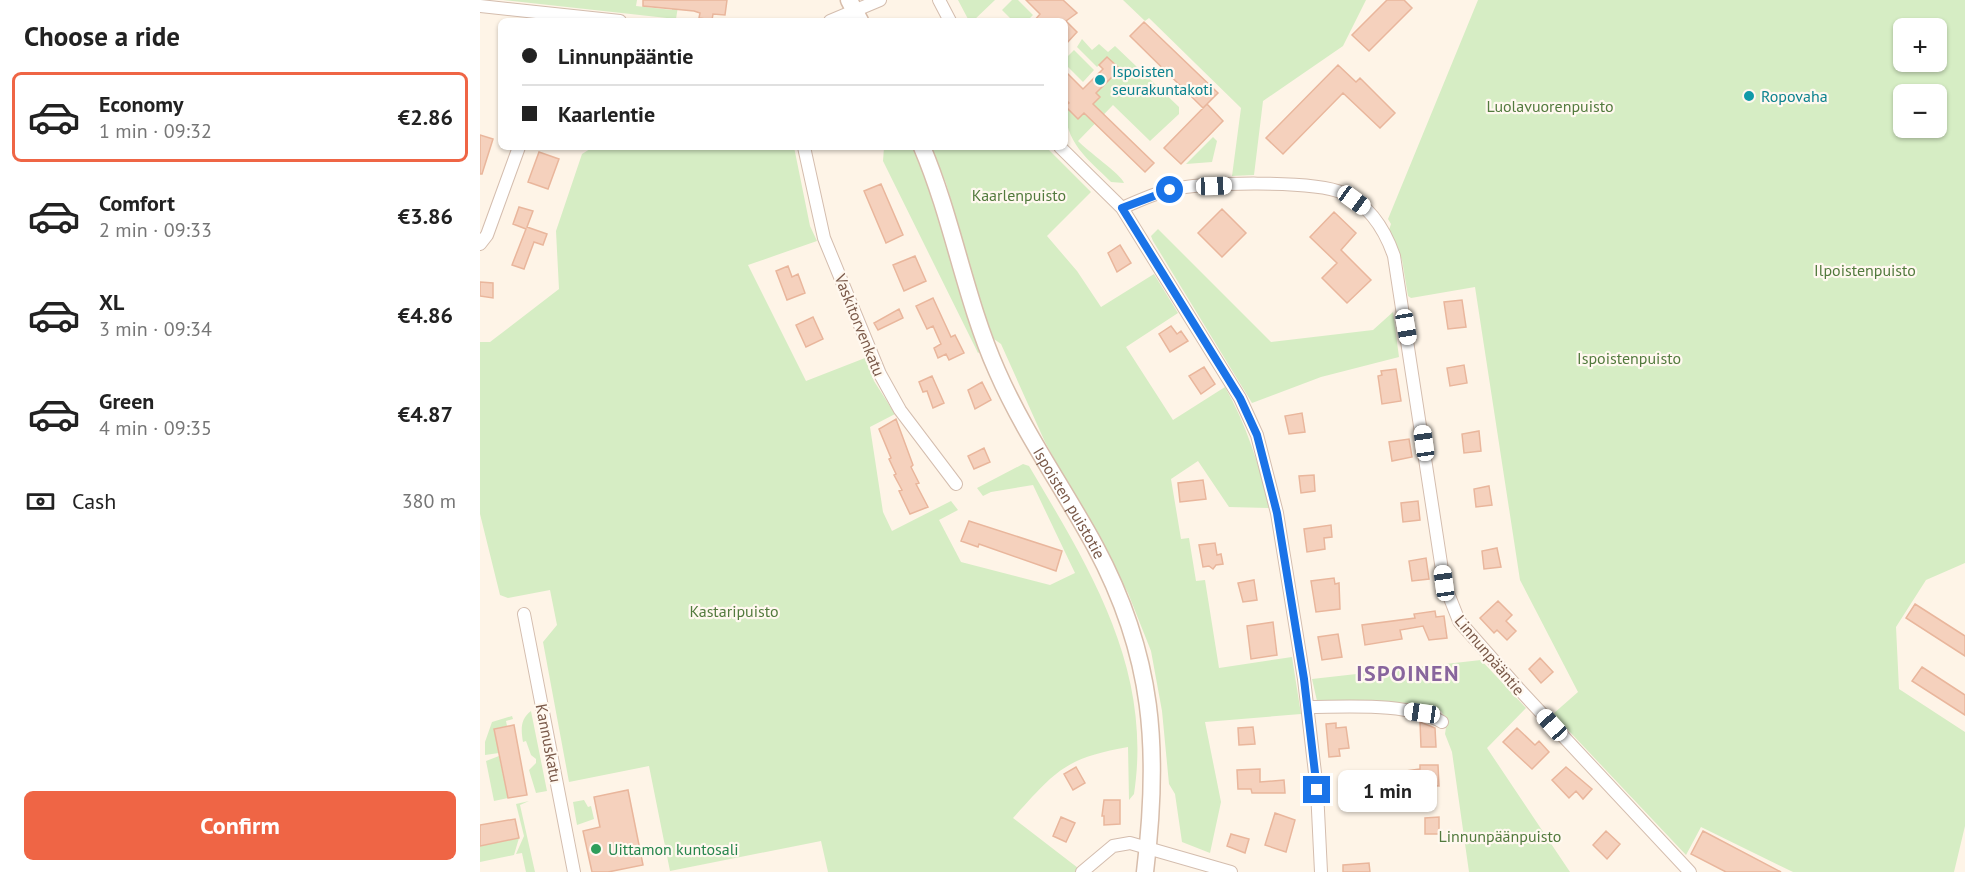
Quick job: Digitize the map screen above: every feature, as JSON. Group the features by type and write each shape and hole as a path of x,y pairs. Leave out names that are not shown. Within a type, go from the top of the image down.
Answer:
{"main road":[{"name":"Ispoisten puistotie","path":"923,150 943,204 976,318 996,369 1033,444 1094,544 1129,623 1147,687 1150,712 1153,772 1145,872"}],"street":[{"path":"837,18 880,0"},
{"path":"939,0 948,18"},
{"path":"480,6 564,18"},
{"path":"480,244 487,235 518,150"},
{"name":"Vaskitorvenkatu","path":"805,150 824,238 880,374 900,410 956,484"},
{"path":"1063,150 1122,208 1240,398 1257,435 1277,513 1308,707 1321,872"},
{"name":"Linnunpääntie","path":"1122,208 1153,195 1176,189 1278,184 1327,188 1346,194 1366,209 1382,228 1394,256 1444,583 1454,611 1512,682 1690,872"},
{"name":"Kannuskatu","path":"525,614 574,872"},
{"path":"1308,707 1398,710 1431,716 1442,722"},
{"path":"1082,872 1101,855 1121,843 1148,847 1231,872"}],"green space":[{"path":"503,0 637,0 636,6 672,10 673,0 679,0 676,18"},
{"path":"958,0 995,0 976,18 967,18"},
{"path":"1012,0 1018,0 1033,15 1030,18 1010,18 1002,10"},
{"path":"1123,0 1366,0 1343,46 1263,101 1254,175 1232,176 1241,108 1149,18 1145,21"},
{"path":"1478,0 1965,0 1965,563 1926,580 1896,627 1899,689 1965,732 1965,826 1954,872 1793,872 1701,827 1686,855 1553,714 1578,692 1520,580 1475,287 1411,298 1408,296 1402,260 1389,230 1391,224 1388,219"},
{"path":"1082,39 1092,50 1099,44 1108,52 1115,46 1179,107 1179,114 1150,141 1113,105 1078,141 1117,174 1124,183 1111,182 1079,149 1069,130 1068,109 1078,119 1100,97 1096,93 1107,57 1097,67 1077,47"},
{"path":"1074,50 1094,70 1083,82 1068,67 1068,56"},
{"path":"1213,137 1217,141 1212,162 1186,164"},
{"name":"Kastaripuisto","path":"588,150 795,150 810,226 817,241 748,265 806,381 865,358 874,381 895,414 870,427 883,512 892,531 951,501 958,510 939,520 961,562 1050,585 1075,573 1033,485 991,492 983,496 977,488 1023,464 1029,466 1074,543 1112,622 1125,662 1134,704 1137,748 1134,794 1129,800 1128,747 1089,756 1062,769 1013,818 1078,868 1076,872 828,872 821,841 670,871 649,766 569,782 543,642 557,625 550,590 508,598 500,595 480,514 480,342 490,342 559,289 556,231 582,154"},
{"path":"884,150 915,150 933,197 980,352 978,353 883,161"},
{"name":"Kaarlenpuisto","path":"932,150 1049,150 1091,192 1047,236 1077,271 1101,307 1154,274 1178,313 1126,347 1173,420 1225,387 1246,430 1269,508 1229,507 1198,461 1171,479 1181,539 1189,538 1196,581 1205,580 1219,668 1292,657 1301,714 1205,722 1221,802 1210,853 1182,842 1175,794 1169,784 1162,711 1151,651 1128,593 1045,442 1001,344 991,337 946,183"},
{"path":"1158,229 1271,342 1373,330 1393,312 1399,357 1321,377 1252,403 1153,241 1151,236"},
{"name":"Linnunpäänpuisto","path":"1481,660 1526,708 1487,748 1570,872 1469,872 1452,752 1445,734 1447,721 1441,711 1411,703 1317,701 1312,679"},
{"path":"531,711 547,791 536,793 529,770 536,763 536,759 531,755 526,741 523,742 522,733 523,721"},
{"path":"512,716 513,719 506,721 507,726 494,729 499,753 485,755 485,742 492,722"},
{"path":"499,756 508,798 494,801 486,761"},
{"path":"584,800 588,807 591,806 594,819 577,825 573,802"},
{"path":"529,801 520,805 535,872 526,872 522,853 516,854 524,836 516,804"},
{"path":"519,838 514,855 480,862 480,846"}],"building":[{"path":"643,0 727,0 725,15 713,14 712,18 699,18 700,13 694,11 643,6"},
{"path":"1026,0 1063,0 1077,13 1068,20 1037,18 1040,14"},
{"path":"1387,0 1404,0 1412,8 1369,51 1352,35"},
{"path":"1144,22 1218,93 1203,108 1130,36"},
{"path":"1068,23 1077,32 1068,42"},
{"path":"1107,57 1120,69 1096,93 1100,97 1093,104 1154,163 1145,172 1084,113 1078,119 1068,109 1068,74 1083,89 1103,69 1099,65"},
{"path":"1338,65 1356,82 1360,78 1395,113 1380,128 1343,93 1283,154 1266,138"},
{"path":"1207,104 1223,121 1181,164 1164,148"},
{"path":"480,135 493,139 482,174 480,174"},
{"path":"539,152 559,159 548,189 528,182"},
{"path":"881,184 903,235 886,243 864,191"},
{"path":"519,207 533,211 527,227 547,234 543,245 534,242 524,269 512,265 526,229 513,224"},
{"path":"1222,209 1246,233 1222,257 1198,233"},
{"path":"1334,212 1356,233 1341,250 1371,280 1347,303 1322,278 1337,263 1310,237"},
{"path":"1120,245 1131,263 1117,272 1108,253"},
{"path":"915,256 926,281 904,291 893,265"},
{"path":"788,266 792,277 798,274 805,293 787,300 776,271"},
{"path":"480,282 493,283 493,298 480,296"},
{"path":"933,298 951,337 955,335 964,353 949,360 946,354 938,358 934,348 941,344 933,326 927,329 916,306"},
{"path":"1462,300 1466,327 1448,329 1444,302"},
{"path":"899,309 903,318 878,330 874,323"},
{"path":"813,317 823,339 806,347 796,325"},
{"path":"1171,326 1177,334 1181,331 1188,341 1170,352 1159,334"},
{"path":"1464,365 1467,383 1450,386 1447,368"},
{"path":"1204,367 1215,384 1201,394 1189,376"},
{"path":"1396,369 1401,401 1382,404 1378,376 1382,375 1381,371"},
{"path":"932,376 944,403 933,408 927,391 923,392 919,382"},
{"path":"982,382 991,400 975,409 968,390"},
{"path":"1302,413 1305,432 1289,434 1285,416"},
{"path":"896,419 913,465 911,467 919,483 916,484 928,507 910,514 899,491 902,490 894,475 896,474 889,459 891,458 879,429"},
{"path":"1479,431 1481,451 1464,453 1462,434"},
{"path":"1409,439 1412,457 1392,461 1389,442"},
{"path":"984,448 990,462 974,469 968,456"},
{"path":"1314,475 1315,491 1301,493 1299,476"},
{"path":"1203,480 1206,499 1180,502 1178,483"},
{"path":"1489,486 1492,505 1476,507 1474,489"},
{"path":"1418,501 1420,520 1403,522 1401,503"},
{"path":"969,521 1062,551 1056,571 979,544 978,547 961,541"},
{"path":"1331,525 1332,537 1324,538 1325,549 1307,552 1304,529"},
{"path":"1215,543 1217,555 1221,554 1223,564 1216,565 1213,569 1209,566 1203,567 1199,545"},
{"path":"1497,548 1501,567 1484,569 1482,551"},
{"path":"1426,558 1429,579 1412,581 1409,561"},
{"path":"1334,578 1335,584 1339,583 1340,609 1316,612 1311,581"},
{"path":"1254,580 1257,600 1243,602 1238,583"},
{"path":"1498,601 1512,615 1506,621 1516,631 1507,640 1497,630 1494,633 1480,618"},
{"path":"1915,604 1965,636 1965,656 1906,618"},
{"path":"1435,611 1436,617 1444,616 1447,638 1429,640 1423,626 1400,630 1402,639 1365,645 1362,625 1415,618 1414,614"},
{"path":"1273,622 1277,655 1251,659 1247,626"},
{"path":"1338,634 1342,657 1322,660 1318,637"},
{"path":"1540,658 1553,672 1541,683 1529,669"},
{"path":"1922,667 1965,695 1965,715 1912,681"},
{"path":"1420,722 1435,728 1436,747 1421,747"},
{"path":"1336,723 1336,728 1346,727 1349,748 1339,749 1340,756 1329,757 1326,724"},
{"path":"514,725 527,795 508,798 494,729"},
{"path":"1253,727 1255,744 1239,745 1238,728"},
{"path":"1517,728 1535,745 1539,741 1549,752 1532,769 1503,742"},
{"path":"1420,765 1438,765 1439,786 1421,785 1420,778 1400,778 1399,772 1420,769"},
{"path":"1076,767 1085,783 1073,790 1064,774"},
{"path":"1566,767 1592,789 1583,799 1576,791 1569,798 1552,780"},
{"path":"1260,769 1260,782 1284,780 1285,793 1252,793 1251,789 1238,789 1237,770"},
{"path":"628,790 643,865 608,872 592,872 583,831 600,827 594,797"},
{"path":"1104,800 1120,800 1120,824 1104,825 1104,816 1102,816"},
{"path":"1275,813 1295,820 1286,852 1265,845"},
{"path":"1061,817 1075,823 1066,842 1053,836"},
{"path":"1439,817 1439,834 1425,834 1425,818"},
{"path":"515,819 519,838 480,846 480,825"},
{"path":"1606,831 1620,844 1607,859 1593,845"},
{"path":"1703,831 1781,872 1726,872 1691,854"},
{"path":"1231,834 1249,839 1245,853 1227,846"},
{"path":"1369,863 1370,872 1343,872 1343,865"}],"place":[{"name":"Ispoisten seurakuntakoti","path":"1100,80"},
{"name":"Ropovaha","path":"1749,96"},
{"name":"Uittamon kuntosali","path":"596,849"}],"district":[{"name":"ISPOINEN","path":"1408,673"}],"route":[{"path":"1170,190 1122,208 1240,398 1257,435 1277,513 1304,679 1317,790"}],"park label":[{"name":"Luolavuorenpuisto","path":"1550,106"},
{"name":"Ilpoistenpuisto","path":"1865,270"},
{"name":"Ispoistenpuisto","path":"1629,358"}]}
